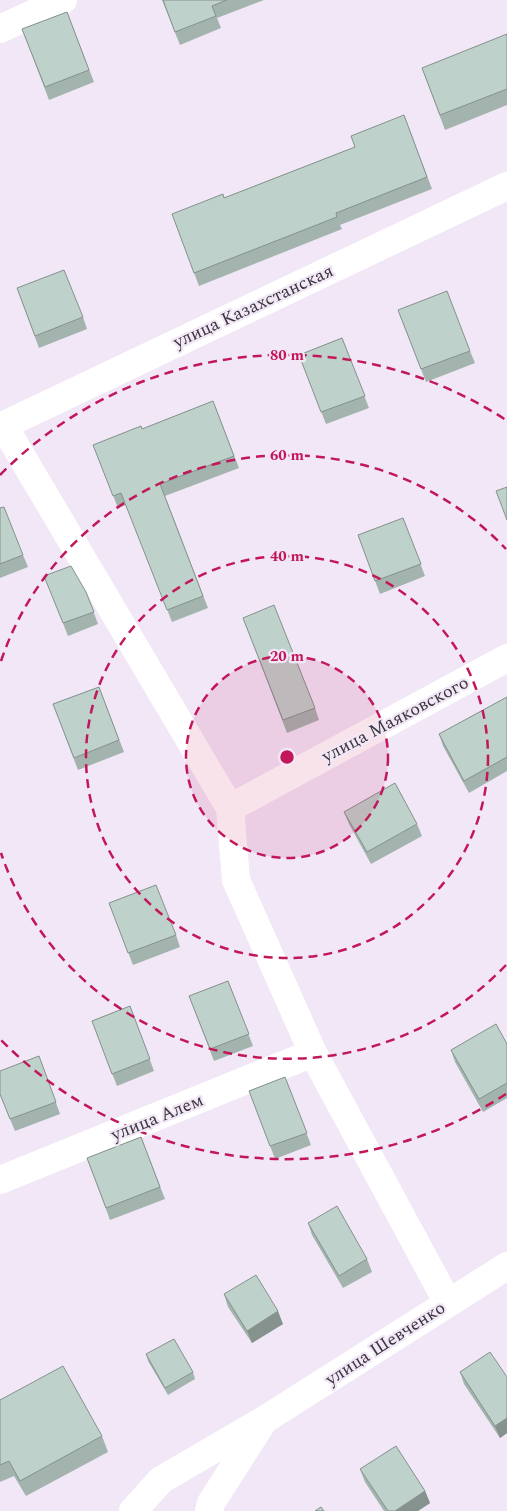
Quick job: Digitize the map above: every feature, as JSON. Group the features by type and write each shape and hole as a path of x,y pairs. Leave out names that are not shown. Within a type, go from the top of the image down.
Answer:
{"street":[{"path":"0,29 64,0"},
{"name":"улица Казахстанская","path":"2,426 507,186"},
{"path":"2,426 230,808 236,880 313,1053 448,1303"},
{"name":"улица Маяковского","path":"230,808 507,658"},
{"name":"улица Алем","path":"0,1180 313,1053"},
{"name":"улица Шевченко","path":"133,1511 161,1480 264,1420 507,1266"},
{"path":"209,1511 210,1503 264,1420"}],"building":[{"path":"163,0 227,0 212,6 216,16 175,32"},
{"path":"67,12 89,70 45,87 22,29"},
{"path":"507,34 507,89 440,115 422,68"},
{"path":"404,115 427,177 336,213 337,217 194,273 172,214 223,194 224,198 355,147 351,136"},
{"path":"64,270 83,317 35,336 17,288"},
{"path":"447,291 470,351 421,369 398,310"},
{"path":"342,338 365,396 321,412 299,355"},
{"path":"213,401 234,456 160,484 203,596 167,610 121,493 113,496 93,445 141,426 142,429"},
{"path":"507,487 507,520 496,491"},
{"path":"4,507 23,555 0,564 0,508"},
{"path":"403,518 421,564 375,581 358,535"},
{"path":"71,566 86,592 94,612 63,623 44,576"},
{"path":"274,605 315,708 283,720 243,618"},
{"path":"99,687 119,740 74,758 53,704"},
{"path":"507,697 507,757 464,781 439,734"},
{"path":"395,783 417,824 367,852 344,812"},
{"path":"156,885 176,935 128,953 109,903"},
{"path":"228,981 249,1034 210,1049 189,996"},
{"path":"130,1006 150,1059 112,1074 92,1021"},
{"path":"496,1024 507,1044 507,1083 479,1099 451,1050"},
{"path":"39,1056 56,1102 10,1119 0,1094 0,1071"},
{"path":"285,1077 307,1133 270,1146 249,1091"},
{"path":"141,1137 160,1187 106,1208 87,1158"},
{"path":"337,1206 367,1259 339,1276 308,1223"},
{"path":"256,1275 278,1311 247,1331 224,1294"},
{"path":"174,1339 193,1372 165,1388 146,1354"},
{"path":"490,1352 507,1377 507,1418 495,1426 460,1372"},
{"path":"63,1366 102,1436 20,1481 9,1461 0,1465 0,1400"},
{"path":"396,1446 425,1491 395,1511 388,1511 360,1469"},
{"path":"321,1507 324,1511 315,1511"}]}
